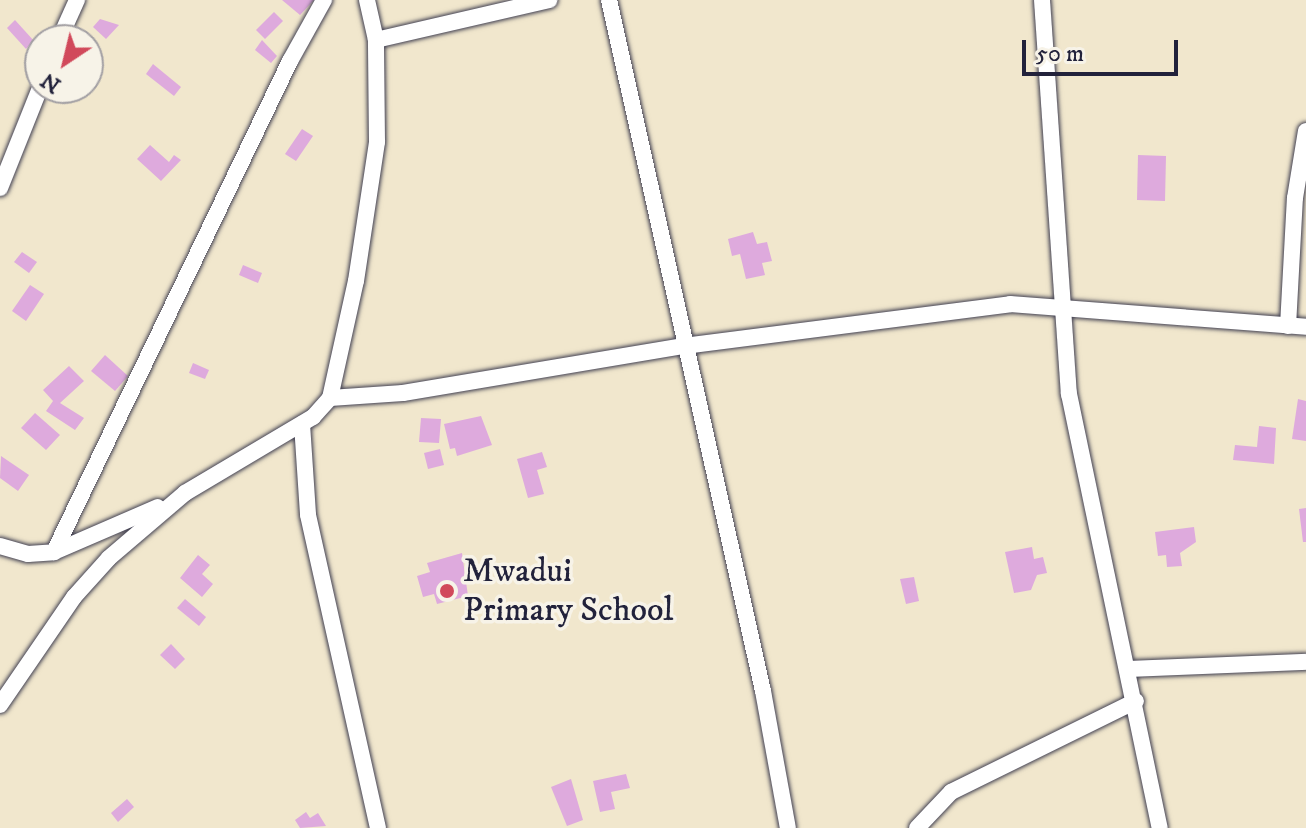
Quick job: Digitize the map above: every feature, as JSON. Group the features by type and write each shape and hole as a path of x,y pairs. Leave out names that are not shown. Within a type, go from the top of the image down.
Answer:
{"street":[{"path":"66,24 77,0"},
{"path":"54,552 290,61 324,0"},
{"path":"0,546 28,554 54,552 185,493 302,424 330,398 371,202 377,142 376,40 367,0"},
{"path":"376,40 549,0"},
{"path":"609,0 763,691 788,828"},
{"path":"1042,0 1062,312 1081,468 1130,669 1160,828"},
{"path":"0,188 34,104"},
{"path":"1288,326 1295,198 1306,131"},
{"path":"330,398 403,393 684,346 1010,304 1062,312 1306,327"},
{"path":"302,424 308,515 378,828"},
{"path":"0,705 94,573 185,493"},
{"path":"1130,669 1306,662"},
{"path":"917,828 951,792 1136,701"}],"building":[{"path":"282,0 314,0 300,15"},
{"path":"274,12 283,21 265,39 256,30"},
{"path":"100,19 119,25 106,39 104,24 96,24"},
{"path":"15,20 24,30 24,47 7,28"},
{"path":"262,40 277,56 271,63 255,50"},
{"path":"153,64 181,87 174,96 146,74"},
{"path":"302,129 313,136 296,161 285,154"},
{"path":"150,145 169,162 174,155 181,160 161,181 137,159"},
{"path":"1138,155 1166,156 1165,201 1137,200"},
{"path":"753,232 757,244 767,242 772,261 762,263 765,275 746,279 740,254 732,256 728,239"},
{"path":"22,252 37,262 29,273 14,262"},
{"path":"243,265 262,273 258,283 239,275"},
{"path":"30,285 44,294 26,321 12,311"},
{"path":"105,355 128,376 115,391 91,371"},
{"path":"193,363 209,370 205,379 189,373"},
{"path":"69,366 84,381 60,403 84,418 75,430 46,411 53,401 43,390"},
{"path":"1298,399 1306,401 1306,441 1292,439"},
{"path":"35,413 60,435 46,450 21,428"},
{"path":"481,416 492,445 457,456 455,448 450,449 444,424"},
{"path":"421,418 441,419 439,443 419,442"},
{"path":"1259,426 1276,428 1274,464 1233,460 1235,445 1257,447"},
{"path":"440,449 444,465 428,469 424,453"},
{"path":"542,452 547,467 537,470 544,494 528,498 517,459"},
{"path":"1,456 29,475 18,491 0,478"},
{"path":"1306,508 1306,542 1303,542 1299,509"},
{"path":"1194,527 1196,542 1180,553 1182,566 1167,567 1166,555 1158,556 1155,532"},
{"path":"1032,547 1034,559 1043,557 1047,573 1037,575 1031,590 1014,593 1005,552"},
{"path":"462,553 468,596 437,604 434,594 423,597 417,576 430,572 427,563"},
{"path":"198,555 210,565 202,574 213,584 202,597 180,578"},
{"path":"914,577 919,601 906,604 900,579"},
{"path":"185,599 206,617 199,626 177,608"},
{"path":"171,644 185,659 175,669 160,655"},
{"path":"626,774 630,788 611,792 615,809 600,812 593,781"},
{"path":"571,779 583,820 567,826 551,787"},
{"path":"127,799 134,807 118,822 111,813"},
{"path":"306,812 310,818 318,813 326,826 300,828 295,820"}],"place":[{"name":"Mwadui Primary School","path":"447,591"}]}
